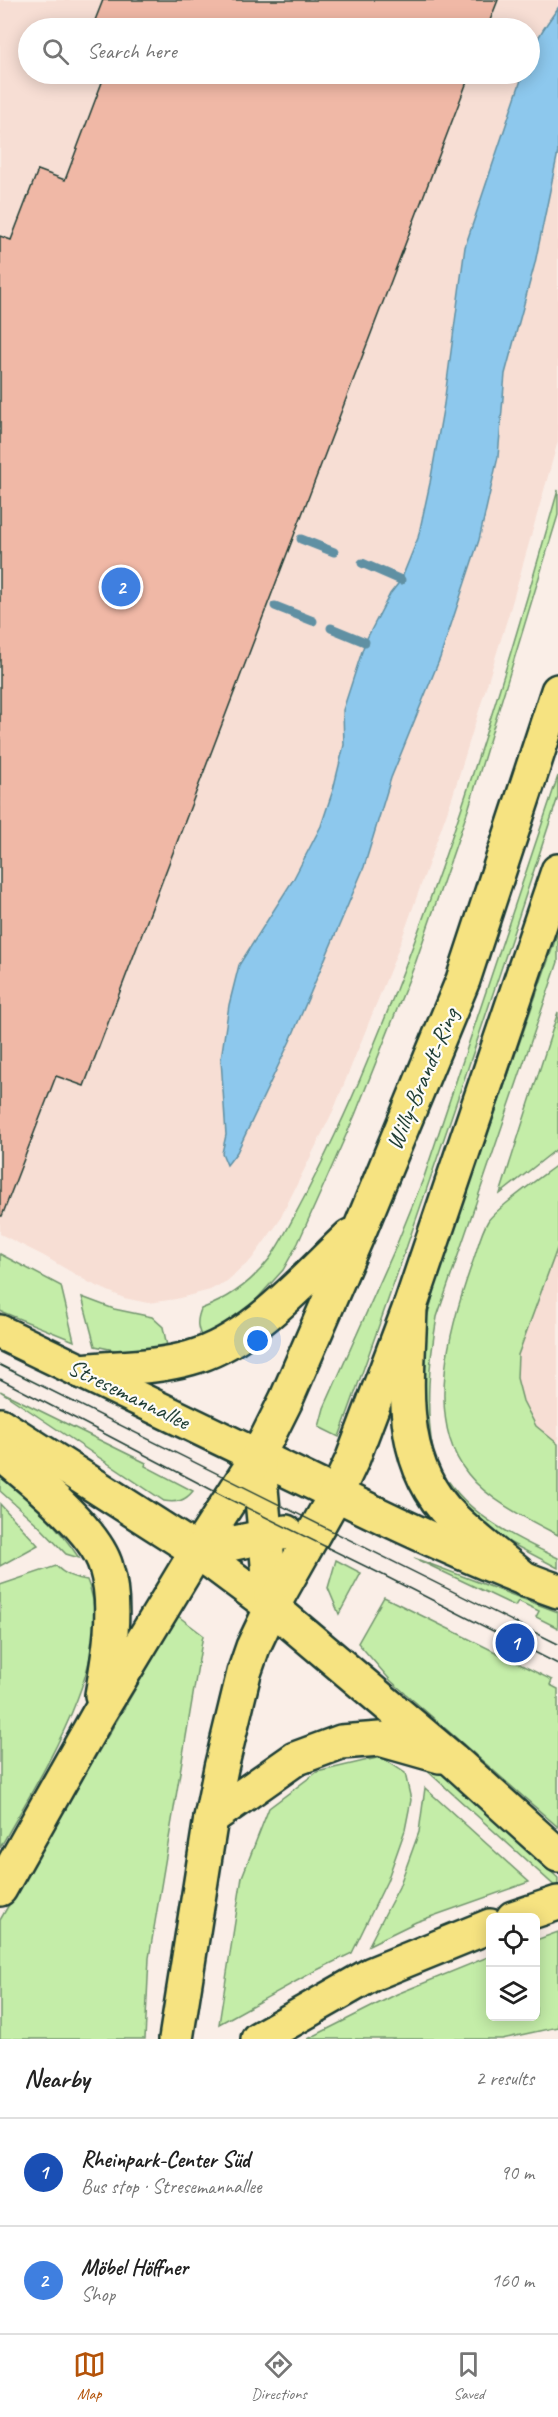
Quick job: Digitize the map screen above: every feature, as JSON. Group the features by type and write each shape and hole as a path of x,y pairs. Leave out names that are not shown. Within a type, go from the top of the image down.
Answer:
{"main road":[{"name":"Willy-Brandt-Ring","path":"0,1888 98,1715 197,1551 258,1456 286,1400 361,1227 463,980 558,692"},
{"path":"176,2039 211,1818 244,1673 253,1647 272,1607 320,1524 353,1458 410,1307 558,871"},
{"path":"80,1371 160,1365 192,1358 223,1346 256,1324 361,1227"},
{"path":"410,1307 407,1392 411,1444 423,1478 451,1517 526,1580"},
{"name":"Stresemannallee","path":"0,1332 400,1525 526,1580 558,1591"},
{"path":"0,1425 197,1551 272,1607 452,1759 558,1855"},
{"path":"0,1454 49,1494 87,1534 106,1566 112,1612 111,1633 98,1715"},
{"path":"258,1456 272,1607"},
{"path":"197,1551 320,1524"},
{"path":"211,1818 295,1759 341,1742 380,1739 452,1759"},
{"path":"526,1913 558,1903"},
{"path":"258,2039 372,1974 486,1928"}],"shaded area":[{"path":"0,0 558,0 558,441 510,610 452,798 396,955 334,1109 278,1223 251,1260 227,1281 210,1290 176,1299 148,1303 124,1298 90,1283 0,1234"},
{"path":"558,1246 558,1444 536,1426 523,1401 517,1378 518,1355"}],"green space":[{"path":"558,490 558,515 469,807 415,964 355,1115 298,1243 283,1270 245,1312 203,1340 198,1325 201,1309 239,1288 270,1258 315,1176 366,1064 427,909 451,840 496,701"},
{"path":"558,776 558,797 505,957 424,1198 339,1437 319,1427 324,1408 394,1251 424,1177"},
{"path":"558,932 558,962 437,1317 429,1384 429,1418 433,1452 425,1455 419,1426 424,1329 439,1273"},
{"path":"558,1012 558,1148 500,1194"},
{"path":"558,1164 558,1246 518,1355 517,1378 523,1401 536,1426 558,1444 558,1535 498,1501 468,1474 454,1451 447,1426 444,1399 445,1370 456,1314 485,1226 492,1216 520,1192"},
{"path":"0,1254 61,1286 74,1341 0,1311"},
{"path":"82,1297 114,1309 152,1317 163,1327 168,1351 124,1352 95,1346"},
{"path":"0,1391 146,1463 145,1466 193,1491 180,1500 164,1501"},
{"path":"0,1477 44,1514 79,1558 66,1554 0,1491"},
{"path":"449,1482 471,1507 498,1527 558,1558 558,1568 490,1532 442,1486"},
{"path":"0,1504 38,1545 0,1566"},
{"path":"414,1558 558,1612 558,1628 536,1617 539,1611 518,1601 515,1606"},
{"path":"336,1560 361,1573 339,1614 328,1588"},
{"path":"56,1566 70,1576 87,1580 94,1611 93,1645 84,1681 70,1717 34,1789 0,1848 0,1585"},
{"path":"384,1597 552,1680 550,1685 558,1689 558,1827 391,1681 358,1643"},
{"path":"178,1616 203,1635 149,1958 145,2039 0,2039 0,1920"},
{"path":"381,1757 405,1773 411,1800 405,1830 387,1881 352,1953 219,2024 242,1877 269,1808 317,1772"},
{"path":"423,1767 445,1775 558,1878 558,1889"},
{"path":"425,1788 529,1882 416,1922 369,1945 399,1887 419,1832"},
{"path":"558,1932 558,2027 502,2039 308,2039 397,1994 486,1958 486,2021 540,2021 540,1939"}],"water":[{"path":"558,8 558,152 535,263 505,374 498,457 479,540 440,658 391,778 364,867 290,1041 237,1152 227,1165 222,1153 226,1135 221,1059 229,1005 239,965 293,880 321,826 344,745 343,710 365,642 390,594 401,580 418,538 444,404 465,247 520,84 540,84 540,35"}],"building":[{"path":"103,0 498,0 491,18 96,18"},
{"path":"101,84 466,84 84,1086 56,1076 2,1216 0,1216 0,236 11,240 38,170 65,180"}],"waterway":[{"path":"301,539 334,552"},
{"path":"362,563 401,580"},
{"path":"275,606 313,621"},
{"path":"331,628 365,642"}],"tram line":[{"path":"0,1365 558,1644"},
{"path":"0,1379 231,1500 558,1664"}],"place":[{"name":"Möbel Höffner","path":"121,587"},
{"name":"Rheinpark-Center Süd","path":"515,1643"}]}
